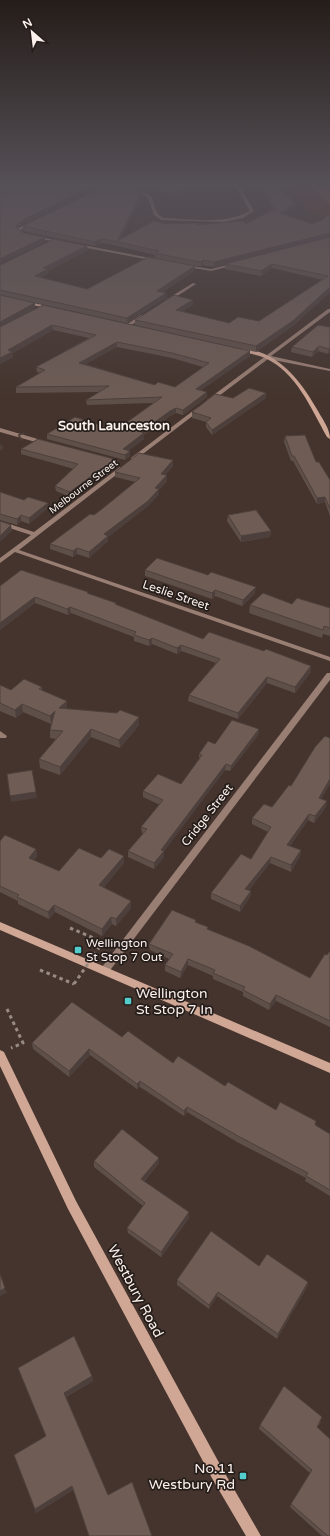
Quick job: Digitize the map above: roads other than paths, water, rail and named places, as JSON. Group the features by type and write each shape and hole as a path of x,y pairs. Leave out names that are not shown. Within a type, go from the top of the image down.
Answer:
{"main road":[{"path":"15,300 60,310"},
{"path":"120,323 135,327"},
{"path":"233,348 267,357 282,367 298,384 330,437"},
{"path":"0,926 330,1068"},
{"name":"Westbury Road","path":"0,1055 72,1205 218,1475 254,1536"}],"street":[{"path":"132,256 163,262"},
{"path":"179,265 211,270 241,263"},
{"path":"161,304 194,284"},
{"path":"37,311 45,306"},
{"name":"Melbourne Street","path":"0,561 330,310"},
{"path":"128,325 148,313"},
{"path":"267,357 330,370"},
{"path":"0,430 52,445"},
{"path":"118,462 126,464"},
{"path":"0,523 35,534"},
{"name":"Leslie Street","path":"14,550 330,659"},
{"name":"Cridge Street","path":"105,970 330,675"}],"place":[{"name":"Wellington St Stop 7 Out","path":"78,950"},
{"name":"Wellington St Stop 7 In","path":"128,1001"},
{"name":"No.11 Westbury Rd","path":"243,1476"}],"district":[{"name":"South Launceston","path":"114,425"}]}
